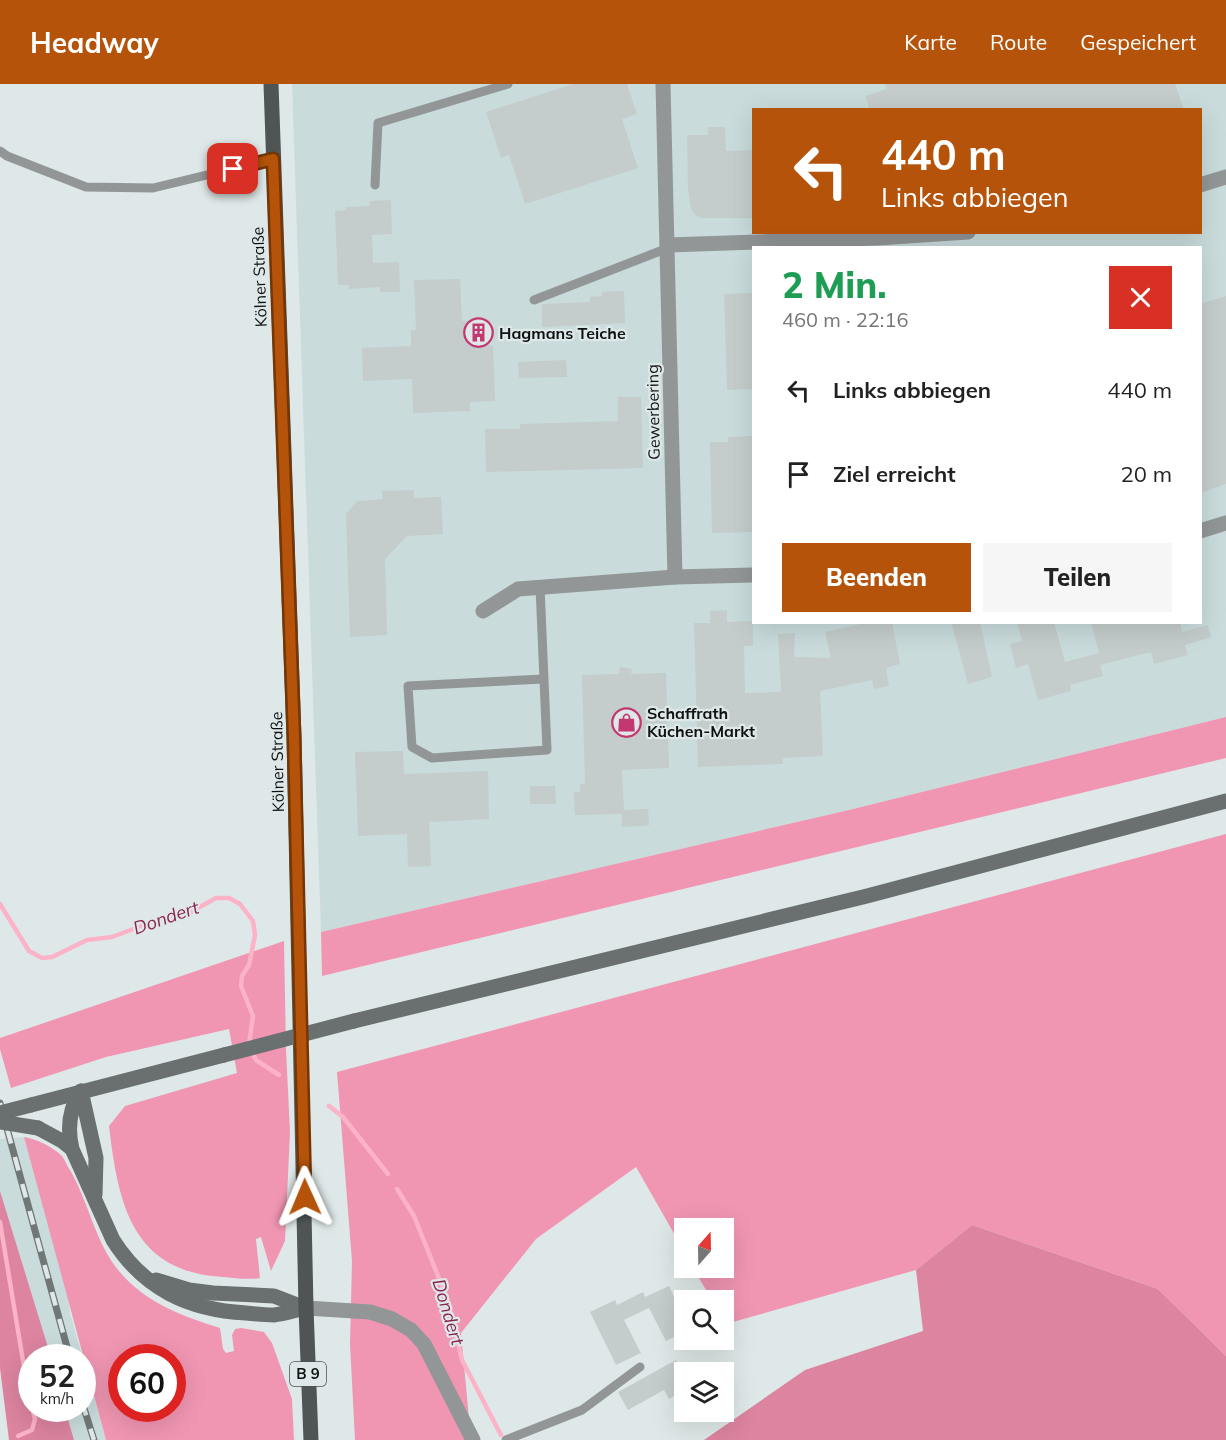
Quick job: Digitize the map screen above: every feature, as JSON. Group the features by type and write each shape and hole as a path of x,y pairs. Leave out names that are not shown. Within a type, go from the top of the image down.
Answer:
{"main road":[{"name":"Kölner Straße","path":"271,84 294,737 306,1308 311,1440"},
{"path":"0,1113 354,1021 867,896 1226,801"},
{"path":"81,1091 96,1158 94,1197"},
{"path":"81,1091 71,1109 69,1129 72,1149 108,1230 121,1253 159,1288 172,1296 216,1311 274,1315 306,1308"},
{"path":"0,1122 38,1128 72,1149"}],"street":[{"name":"Gewerbering","path":"663,84 675,577"},
{"path":"1202,184 1226,177"},
{"path":"668,247 938,234"},
{"path":"1202,530 1226,523"},
{"path":"483,611 518,589 675,577 752,574"},
{"path":"306,1308 370,1312 392,1319 411,1330 424,1344 473,1440"}],"lane":[{"path":"375,185 378,123 508,84"},
{"path":"0,151 86,187 153,188 273,159"},
{"path":"534,300 668,247"},
{"path":"540,587 544,680 547,750 432,758 412,747 408,686 544,680"},
{"path":"507,1440 582,1410 640,1367"}],"shaded area":[{"path":"292,84 1226,84 1226,717 849,810 321,932"},
{"path":"1226,717 1226,758 322,976 321,932 849,810"},
{"path":"1226,834 1226,1356 1158,1289 972,1225 916,1270 734,1322 734,1290 706,1290 699,1278 734,1278 734,1218 674,1218 674,1234 636,1167 536,1239 461,1333 471,1440 355,1440 350,1344 352,1261 337,1072"},
{"path":"284,941 290,1132 285,1241 271,1271 261,1237 256,1239 260,1278 223,1277 192,1272 168,1262 149,1247 135,1228 125,1206 118,1181 109,1126 125,1106 237,1073 229,1029 106,1057 11,1088 0,1049 0,1038"},
{"path":"24,1137 68,1296 79,1344 47,1344 0,1191 0,1139"},
{"path":"24,1137 44,1143 62,1157 76,1182 108,1255 125,1278 137,1289 163,1306 220,1328 223,1349 226,1353 234,1351 232,1335 235,1329 264,1332 272,1343 292,1399 294,1440 106,1440 96,1403 96,1344 80,1344"},
{"path":"0,1191 47,1344 18,1344 18,1422 69,1422 74,1440 9,1440 0,1368"},
{"path":"972,1225 1158,1289 1226,1356 1226,1440 704,1440 730,1422 734,1422 734,1419 805,1370 923,1331 916,1270"},
{"path":"96,1405 106,1440 74,1440 69,1422 96,1422"}],"building":[{"path":"573,84 627,84 637,114 622,119 638,168 525,204 509,155 501,158 486,112"},
{"path":"885,84 1175,84 1183,108 869,108 865,96 887,89"},
{"path":"708,127 725,127 726,151 752,150 752,218 701,218 691,209 688,188 687,135 708,135"},
{"path":"391,200 392,234 372,235 373,263 399,262 400,292 380,292 380,287 349,289 349,285 338,285 335,211 346,210 346,207 370,206 369,201"},
{"path":"460,279 462,321 490,320 495,401 470,402 470,411 413,413 412,379 363,381 362,348 411,346 411,330 416,330 414,280"},
{"path":"624,291 625,323 542,327 542,304 590,302 590,297 602,296 602,292"},
{"path":"752,293 752,389 727,390 724,294"},
{"path":"1226,296 1226,484 1202,492 1202,303"},
{"path":"566,360 567,377 519,378 518,362"},
{"path":"618,397 641,397 643,468 486,472 485,429 520,429 520,424 618,421"},
{"path":"752,436 752,532 712,533 710,442 728,442 728,437"},
{"path":"414,490 414,498 441,497 443,534 407,536 385,559 387,635 350,637 346,514 357,501 383,499 382,491"},
{"path":"727,610 727,622 752,621 753,646 744,646 745,693 781,692 778,634 795,633 794,657 831,658 825,632 861,624 892,624 900,664 886,668 889,686 874,689 872,680 820,691 823,756 783,758 783,764 698,767 694,623 710,623 710,611"},
{"path":"952,624 980,624 992,677 968,684"},
{"path":"1018,624 1055,624 1065,662 1099,653 1092,624 1180,624 1182,632 1208,625 1211,637 1185,645 1188,655 1154,664 1151,652 1100,665 1103,676 1070,685 1071,691 1038,700 1028,664 1016,668 1010,644 1022,641"},
{"name":"Schaffrath Küchen-Markt","path":"620,667 632,669 631,674 666,673 669,768 622,770 624,810 648,809 649,825 622,827 622,814 575,815 574,792 580,792 580,784 585,784 582,675 619,674"},
{"path":"403,751 404,774 488,771 489,819 429,822 431,866 408,867 407,834 358,836 355,752"},
{"path":"530,786 555,786 556,804 530,804"},
{"path":"669,1286 674,1297 674,1337 666,1341 649,1308 624,1320 641,1353 616,1365 590,1312 615,1300 617,1305 643,1292 645,1297"},
{"path":"676,1360 677,1362 674,1362 674,1396 669,1399 664,1390 628,1410 618,1392"}],"waterway":[{"name":"Dondert","path":"0,904 29,951 42,958 52,957 87,940 112,937 152,922 182,917 216,898 229,898 240,904 253,921 255,935 249,965 242,976 241,986 253,1016 249,1044"},
{"name":"Dondert","path":"252,1052 256,1060 279,1075"},
{"name":"Dondert","path":"329,1106 343,1117 388,1174"},
{"name":"Dondert","path":"397,1189 414,1216 448,1301 462,1360 501,1435"},
{"path":"0,1222 20,1344"},
{"path":"18,1436 32,1430 34,1422"}],"railway":[{"path":"0,1103 66,1344"},
{"path":"88,1422 94,1440"}],"place":[{"name":"Hagmans Teiche","path":"478,333"},
{"name":"Schaffrath Küchen-Markt","path":"626,722"}],"route":[{"path":"233,169 273,159 294,737 305,1197"}]}
